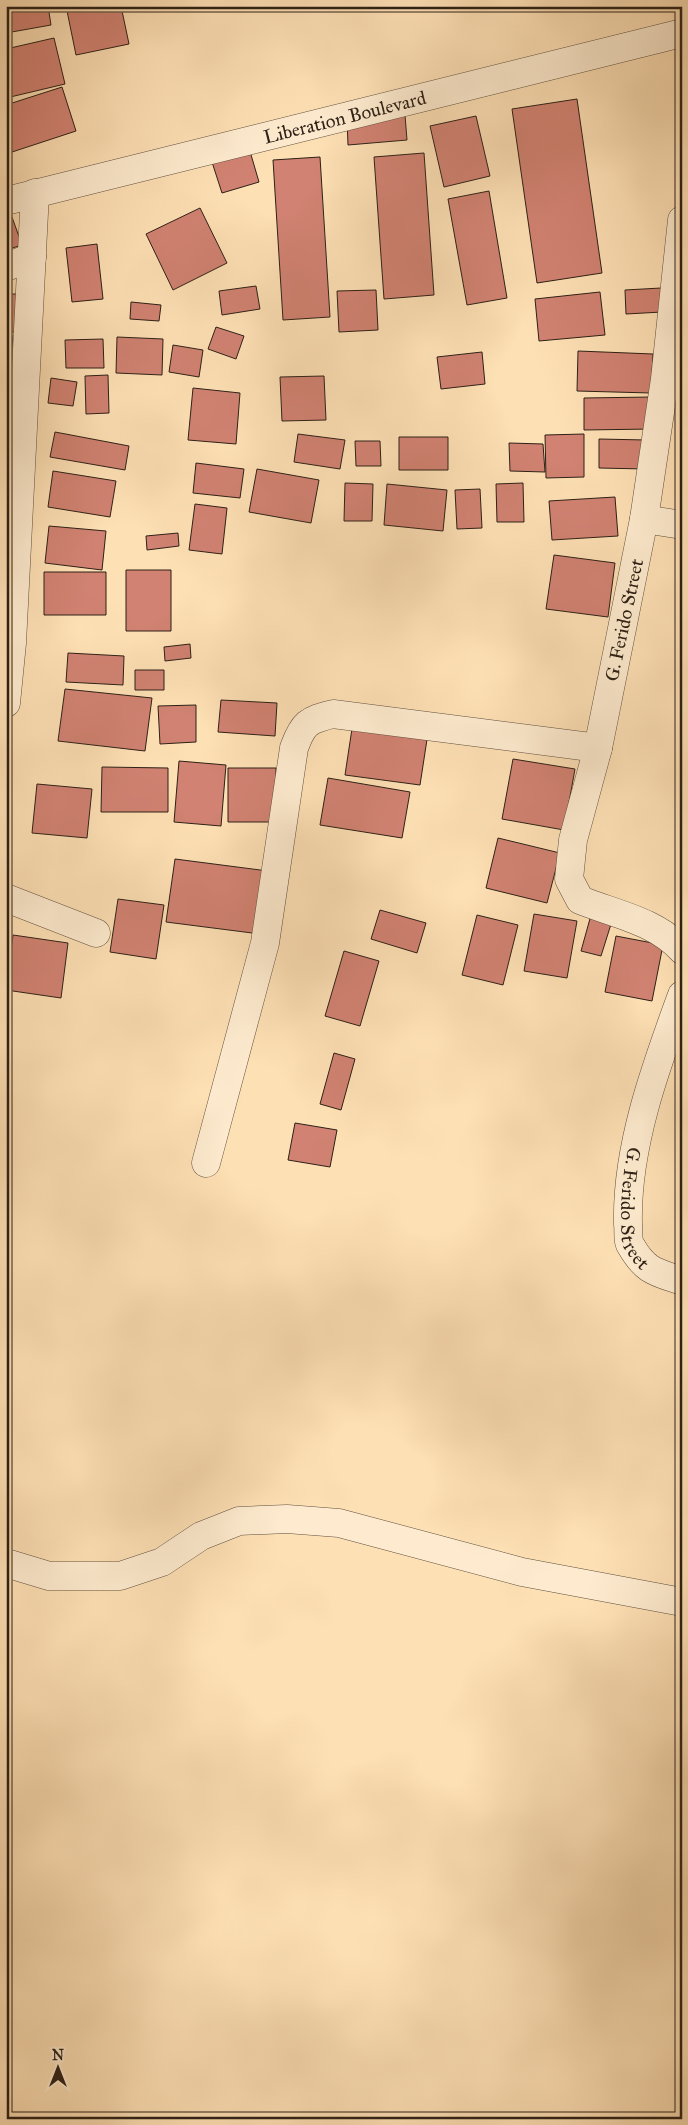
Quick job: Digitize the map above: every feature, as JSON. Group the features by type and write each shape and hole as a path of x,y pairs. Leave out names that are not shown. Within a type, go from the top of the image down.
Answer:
{"street":[{"name":"Liberation Boulevard","path":"6,201 682,33"},
{"path":"6,703 12,643 36,193"},
{"name":"G. Ferido Street","path":"682,220 664,379 644,519 598,748 573,840 569,879 580,900 651,925 670,937 682,950"},
{"path":"6,267 32,257"},
{"path":"644,519 682,525"},
{"path":"206,1163 265,943 294,748 300,731 312,720 333,714 598,748"},
{"path":"6,898 96,933"},
{"name":"G. Ferido Street","path":"682,994 666,1039 635,1147 628,1201 629,1244 648,1270 682,1282"},
{"path":"6,1562 49,1576 120,1576 162,1562 201,1536 239,1521 296,1520 339,1523 522,1572 682,1602"}],"building":[{"path":"6,6 48,6 51,25 6,33"},
{"path":"66,6 121,6 129,44 76,55"},
{"path":"54,38 65,84 6,98 6,49"},
{"path":"62,87 76,131 6,154 6,105"},
{"path":"577,99 602,273 537,283 512,109"},
{"path":"405,115 407,140 348,145 347,119"},
{"path":"476,116 490,176 444,187 430,126"},
{"path":"249,148 259,182 222,193 211,159"},
{"path":"424,153 434,295 384,299 374,157"},
{"path":"320,157 330,317 283,320 273,160"},
{"path":"489,191 507,298 467,305 448,199"},
{"path":"200,208 227,263 173,290 146,234"},
{"path":"12,217 22,245 6,250 6,218"},
{"path":"97,244 103,299 72,302 66,248"},
{"path":"256,286 260,309 222,315 219,291"},
{"path":"661,288 662,312 626,314 625,290"},
{"path":"376,290 378,330 339,332 337,291"},
{"path":"600,292 605,335 539,341 535,299"},
{"path":"6,294 16,294 17,332 6,332"},
{"path":"131,302 161,305 159,321 130,319"},
{"path":"216,327 244,336 236,359 208,349"},
{"path":"12,335 15,373 6,374 6,336"},
{"path":"117,337 163,339 162,375 116,373"},
{"path":"103,339 104,368 66,368 65,340"},
{"path":"173,345 203,350 199,377 169,372"},
{"path":"578,351 653,354 651,393 577,391"},
{"path":"482,352 485,384 441,389 437,357"},
{"path":"108,375 109,413 86,414 85,376"},
{"path":"324,376 326,420 282,421 280,377"},
{"path":"51,378 77,382 73,406 48,403"},
{"path":"6,382 9,382 12,434 6,434"},
{"path":"193,388 240,393 236,444 188,440"},
{"path":"652,397 652,429 584,430 584,398"},
{"path":"55,432 129,446 125,470 50,457"},
{"path":"298,434 345,440 340,469 294,462"},
{"path":"584,434 584,477 546,478 545,435"},
{"path":"399,437 448,437 448,470 399,470"},
{"path":"599,439 646,440 645,469 599,468"},
{"path":"355,441 380,441 381,466 356,466"},
{"path":"509,443 543,444 545,472 510,471"},
{"path":"196,463 244,469 240,498 193,493"},
{"path":"257,469 319,480 311,523 249,512"},
{"path":"53,471 116,481 110,517 48,507"},
{"path":"345,483 373,484 372,521 344,521"},
{"path":"523,483 524,522 497,522 496,484"},
{"path":"387,484 447,490 443,531 384,525"},
{"path":"480,489 482,528 457,529 455,490"},
{"path":"615,497 618,536 552,540 549,501"},
{"path":"195,504 227,508 222,554 189,550"},
{"path":"49,526 106,531 102,570 45,563"},
{"path":"178,533 179,546 147,550 146,536"},
{"path":"554,555 615,563 608,617 546,609"},
{"path":"126,570 171,570 171,631 126,631"},
{"path":"44,572 106,572 106,615 44,615"},
{"path":"190,644 191,658 165,661 164,647"},
{"path":"68,653 124,656 123,685 66,682"},
{"path":"135,670 164,670 164,690 135,690"},
{"path":"65,689 152,698 145,751 58,741"},
{"path":"221,700 277,703 275,736 218,732"},
{"path":"196,705 196,742 160,744 158,706"},
{"path":"353,722 428,733 420,785 345,775"},
{"path":"513,759 575,769 564,830 502,819"},
{"path":"179,761 226,765 221,826 174,822"},
{"path":"102,767 168,768 168,812 101,812"},
{"path":"228,768 276,768 276,822 228,822"},
{"path":"328,778 410,792 402,838 320,825"},
{"path":"37,784 92,789 87,838 32,833"},
{"path":"498,838 560,853 547,903 486,888"},
{"path":"175,859 268,871 260,934 166,922"},
{"path":"118,899 164,905 156,959 110,952"},
{"path":"380,910 426,923 417,953 371,939"},
{"path":"534,914 577,921 567,978 524,971"},
{"path":"477,915 518,925 503,985 462,975"},
{"path":"591,915 612,921 601,956 581,951"},
{"path":"13,935 68,943 61,998 6,990"},
{"path":"616,936 663,945 652,1001 605,992"},
{"path":"344,951 379,961 360,1026 325,1016"},
{"path":"334,1053 355,1059 341,1110 320,1104"},
{"path":"295,1123 337,1130 330,1167 288,1160"}]}
